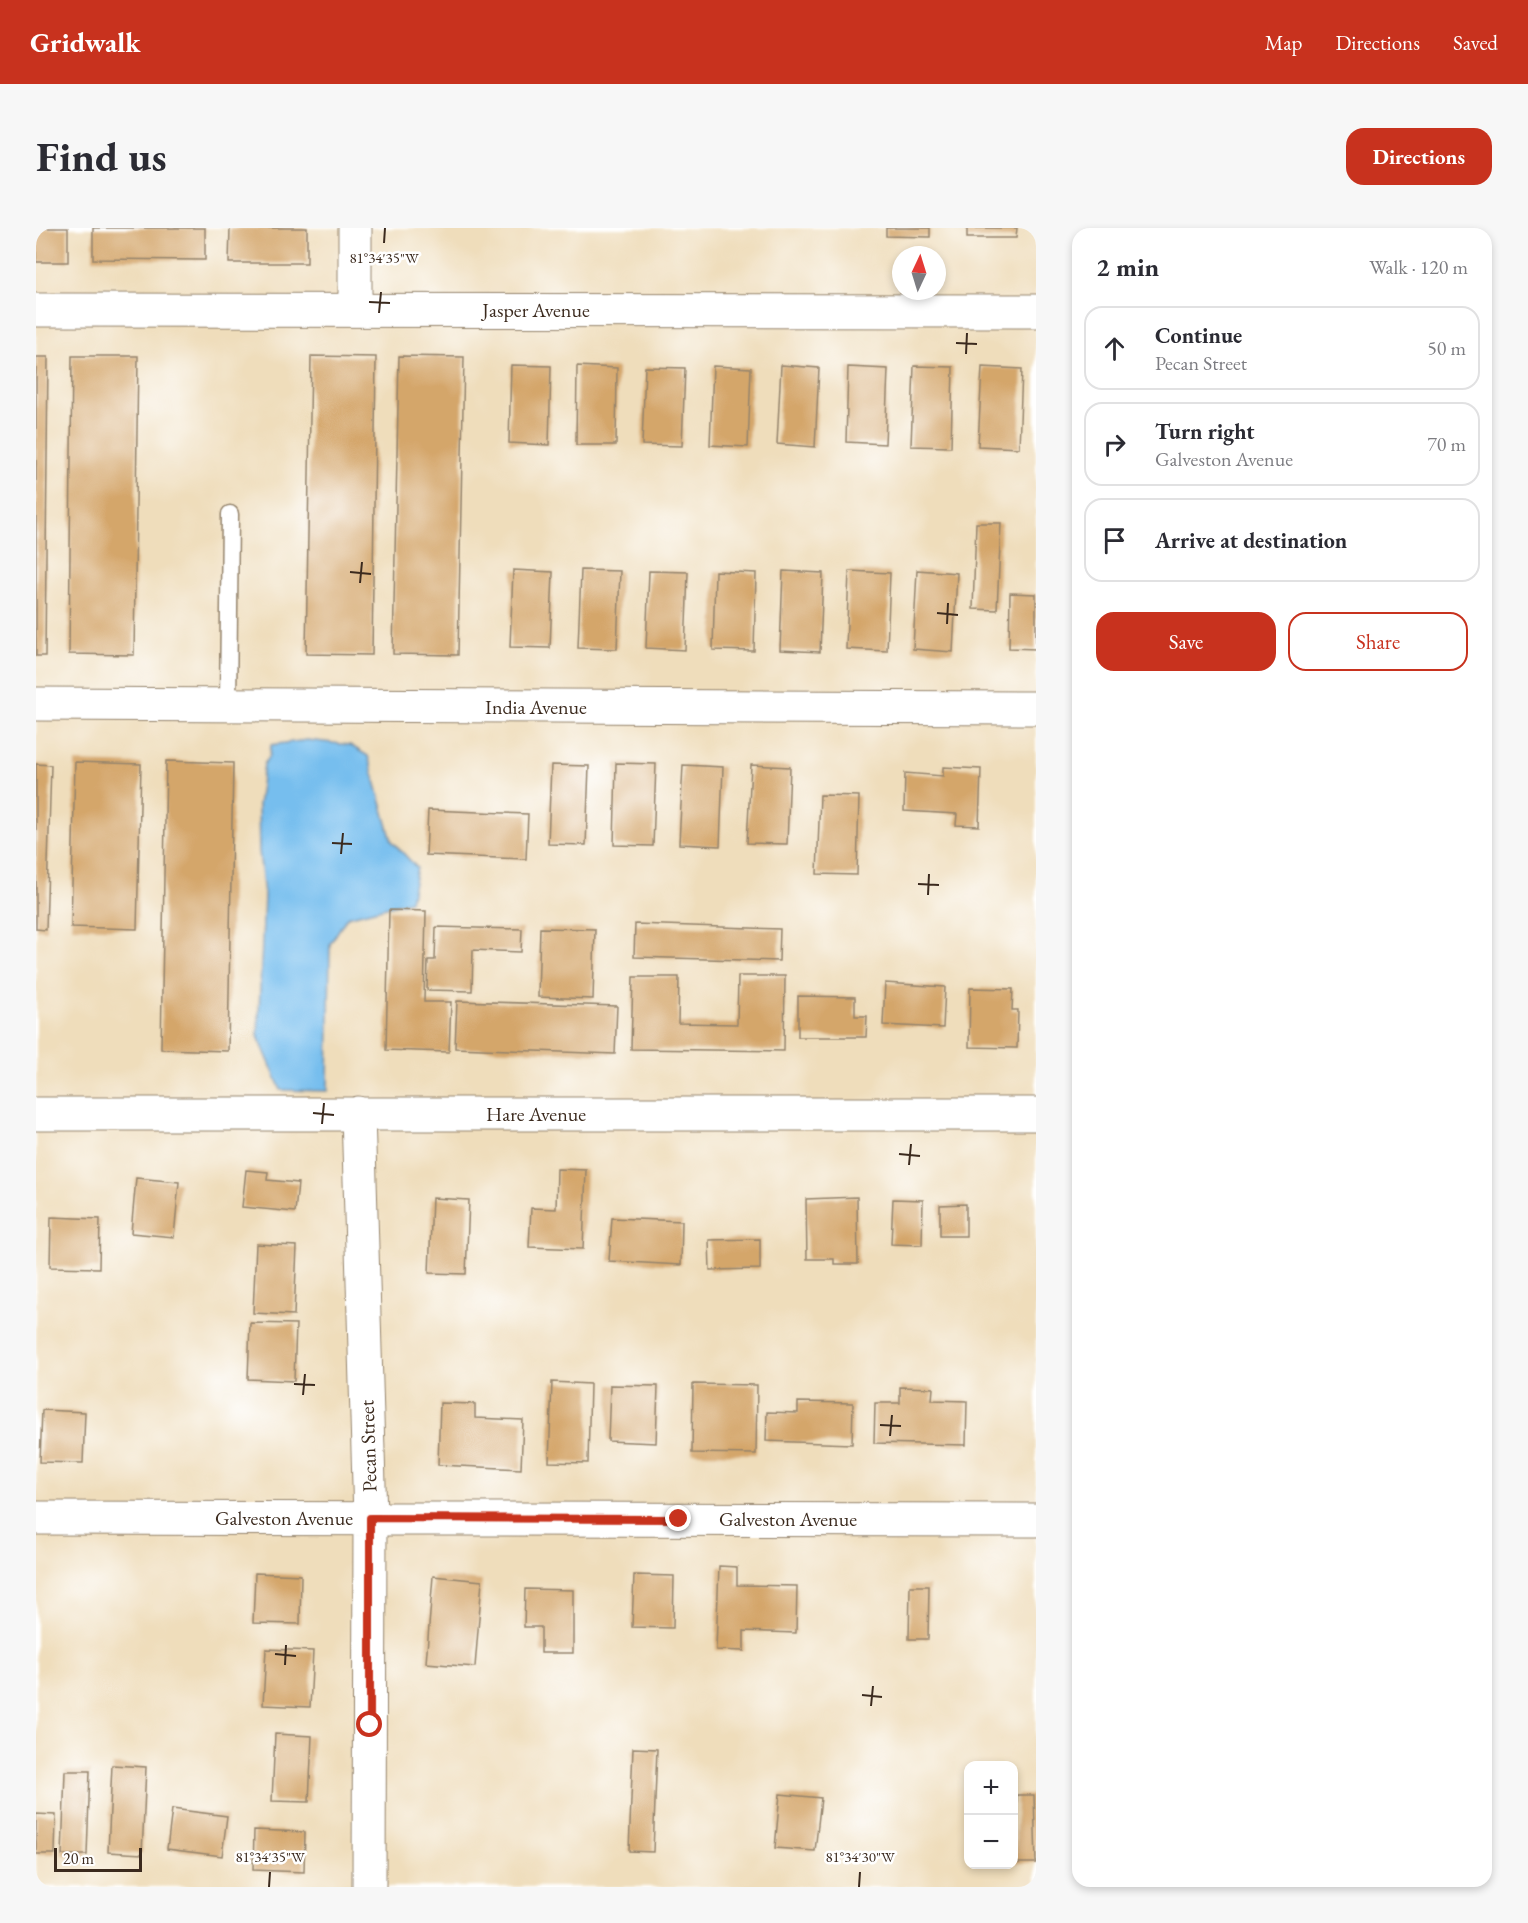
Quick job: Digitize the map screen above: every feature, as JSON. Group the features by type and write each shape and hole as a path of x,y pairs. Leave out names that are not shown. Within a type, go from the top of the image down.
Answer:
{"street":[{"path":"355,228 355,310"},
{"name":"Jasper Avenue","path":"36,310 1036,311"},
{"name":"India Avenue","path":"36,704 1036,708"},
{"name":"Pecan Street","path":"358,1113 370,1518 369,1887"},
{"name":"Hare Avenue","path":"36,1114 1036,1114"},
{"name":"Galveston Avenue","path":"36,1518 1036,1520"}],"lane":[{"path":"228,706 230,514"}],"water":[{"path":"307,740 350,745 368,756 392,841 417,868 410,901 347,917 330,944 328,1091 281,1090 258,1036 264,895 259,851 258,805 264,764 270,755 271,745"}],"building":[{"path":"36,228 68,228 68,262 36,262"},
{"path":"93,228 205,228 205,260 93,259"},
{"path":"230,228 307,228 307,263 229,263"},
{"path":"886,228 930,228 930,237 886,236"},
{"path":"967,228 1017,228 1016,238 967,238"},
{"path":"72,356 138,356 134,655 69,654"},
{"path":"311,356 376,357 372,655 306,654"},
{"path":"399,356 464,357 458,655 393,654"},
{"path":"36,357 48,357 45,656 36,656"},
{"path":"511,365 551,366 549,445 509,443"},
{"path":"781,365 819,368 815,447 777,444"},
{"path":"577,366 617,368 616,445 576,445"},
{"path":"713,366 751,368 748,447 710,445"},
{"path":"914,366 953,367 951,447 911,446"},
{"path":"645,367 685,368 682,446 642,445"},
{"path":"848,367 888,369 885,444 846,442"},
{"path":"982,367 1022,369 1019,448 978,446"},
{"path":"976,523 1001,523 997,610 973,609"},
{"path":"513,570 553,572 550,648 510,647"},
{"path":"581,570 620,571 617,649 578,648"},
{"path":"917,570 957,573 953,652 913,649"},
{"path":"649,571 688,572 685,650 646,648"},
{"path":"715,571 756,573 754,651 713,650"},
{"path":"783,571 823,573 820,652 780,650"},
{"path":"849,571 890,573 887,651 846,649"},
{"path":"1010,593 1036,594 1036,649 1009,648"},
{"path":"166,761 233,763 228,1051 161,1049"},
{"path":"75,762 141,764 137,929 71,927"},
{"path":"616,763 656,764 653,846 614,845"},
{"path":"36,764 51,765 46,930 36,929"},
{"path":"551,765 589,766 586,845 548,844"},
{"path":"683,765 723,767 720,846 679,844"},
{"path":"751,765 790,767 787,844 747,843"},
{"path":"943,767 981,769 979,826 956,825 957,814 904,811 905,773 943,776"},
{"path":"820,795 859,796 857,875 817,874"},
{"path":"428,810 528,814 526,859 426,855"},
{"path":"389,910 426,911 424,1002 451,1002 449,1052 386,1050"},
{"path":"635,924 780,929 779,961 634,957"},
{"path":"436,927 522,929 521,952 473,950 472,991 427,990 428,960 435,960"},
{"path":"540,928 595,929 593,999 538,997"},
{"path":"738,976 785,976 784,1051 631,1049 633,977 679,977 678,1023 737,1024"},
{"path":"885,983 945,987 943,1028 883,1025"},
{"path":"970,988 1013,989 1012,1010 1018,1010 1017,1048 969,1047"},
{"path":"798,996 855,997 855,1016 867,1016 866,1037 798,1037"},
{"path":"457,1001 617,1006 615,1054 455,1048"},
{"path":"557,1169 586,1170 583,1249 529,1247 531,1208 556,1209"},
{"path":"246,1170 268,1172 267,1180 298,1183 295,1212 242,1207"},
{"path":"136,1178 179,1182 174,1237 131,1233"},
{"path":"857,1197 858,1264 834,1264 834,1259 807,1259 806,1199"},
{"path":"432,1198 469,1200 466,1274 429,1273"},
{"path":"893,1199 923,1200 922,1245 891,1244"},
{"path":"966,1204 966,1236 940,1236 940,1205"},
{"path":"51,1217 100,1219 99,1268 50,1267"},
{"path":"612,1218 682,1221 681,1265 609,1261"},
{"path":"760,1239 760,1269 710,1270 709,1240"},
{"path":"256,1244 297,1246 294,1315 253,1313"},
{"path":"250,1323 296,1324 294,1381 248,1379"},
{"path":"552,1382 590,1384 588,1463 549,1462"},
{"path":"693,1384 757,1385 756,1454 692,1453"},
{"path":"610,1385 658,1386 656,1443 608,1441"},
{"path":"900,1387 933,1388 932,1400 967,1401 966,1445 874,1443 875,1403 900,1403"},
{"path":"798,1402 853,1403 852,1444 766,1441 767,1412 798,1413"},
{"path":"440,1403 475,1404 475,1418 523,1420 521,1469 438,1465"},
{"path":"42,1410 85,1412 83,1463 40,1462"},
{"path":"719,1566 737,1567 737,1585 797,1586 796,1633 744,1631 744,1651 716,1650"},
{"path":"255,1573 301,1575 300,1624 253,1623"},
{"path":"634,1575 674,1576 673,1628 632,1627"},
{"path":"433,1576 482,1581 475,1667 426,1663"},
{"path":"910,1586 929,1586 928,1639 909,1639"},
{"path":"525,1589 573,1590 573,1653 541,1653 541,1627 524,1627"},
{"path":"266,1649 313,1651 310,1707 263,1705"},
{"path":"275,1734 312,1736 309,1802 272,1801"},
{"path":"633,1748 657,1749 653,1852 629,1851"},
{"path":"112,1765 146,1767 142,1854 108,1852"},
{"path":"65,1771 90,1771 87,1855 62,1855"},
{"path":"780,1794 821,1798 815,1851 775,1848"},
{"path":"1018,1795 1034,1795 1036,1863 1018,1863"},
{"path":"172,1809 227,1816 222,1856 167,1849"},
{"path":"36,1814 56,1815 55,1854 36,1854"},
{"path":"254,1830 305,1832 304,1872 253,1870"}],"route":[{"path":"370,1725 370,1518 679,1519"}]}
